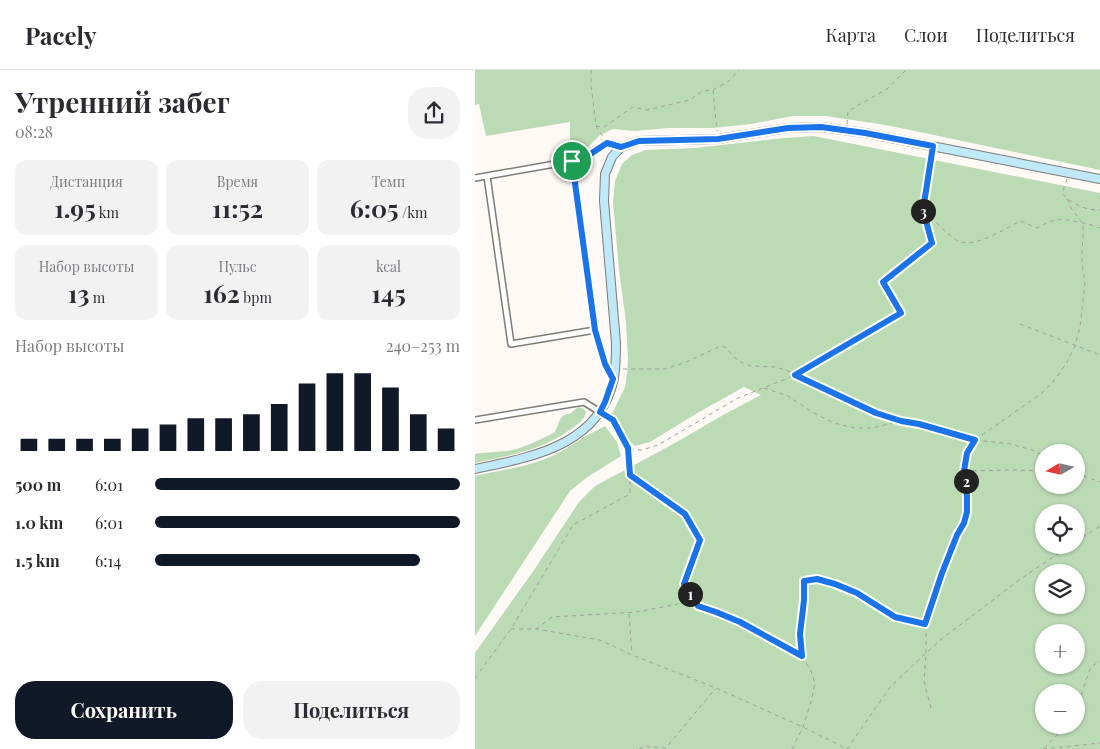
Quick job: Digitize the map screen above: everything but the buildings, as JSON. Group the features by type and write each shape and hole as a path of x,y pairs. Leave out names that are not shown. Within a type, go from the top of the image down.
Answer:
{"main road":[{"path":"475,469 523,459 556,447 582,430 600,412 607,397 615,369 616,343 604,201 605,174 612,157 621,147 639,141 718,139 788,128 821,127 865,133 1100,179"}],"street":[{"path":"475,178 572,161 592,153 607,143 621,147"},
{"path":"572,161 595,330 605,364 613,379"},
{"path":"487,176 511,344 595,330"},
{"path":"475,420 584,402 600,412"}],"lane":[{"path":"795,375 901,313 883,282 932,243 923,210 933,146"}],"path":[{"path":"591,70 596,126 607,143"},
{"path":"596,126 604,128 633,108 647,110 690,100 702,91 713,90 729,80 739,70"},
{"path":"846,130 848,111 887,89 906,70"},
{"path":"713,90 718,139"},
{"path":"1069,173 1063,194 1077,205 1100,210"},
{"path":"931,708 924,681 926,654 925,624 942,573 967,512 964,471 967,453 975,440 1042,393 1066,364 1075,346 1080,327 1085,282 1082,263 1083,224 1071,208 1067,198"},
{"path":"923,210 959,242 981,240 1002,232 1021,221 1037,228 1053,220 1063,219 1100,228"},
{"path":"1020,324 1100,355"},
{"path":"615,369 665,369 684,363 721,346 725,347 738,361 751,366 776,367 785,370 876,413 975,440 1011,444 1035,451"},
{"path":"628,448 643,450 658,445 737,398 795,375"},
{"path":"764,388 788,396 812,412 834,423 854,428 872,428 901,421"},
{"path":"475,678 511,629 573,525 629,494 628,448 613,420 600,412"},
{"path":"964,471 1035,471"},
{"path":"536,629 552,617 637,612 678,604 700,540 685,514 630,475"},
{"path":"1085,476 1100,482"},
{"path":"1085,536 1100,526"},
{"path":"511,629 536,629 600,640 632,655 716,688 847,749 891,686 939,641 1019,580 1058,554"},
{"path":"792,749 803,727 815,682 802,656 800,634 804,581 817,579 835,584 857,593 895,617 925,624"},
{"path":"684,584 698,606 740,622 802,656"},
{"path":"629,612 632,655"},
{"path":"1085,684 1091,667 1100,661"},
{"path":"639,749 645,746 666,748 716,688"},
{"path":"1058,734 1043,749 1100,743"}],"green space":[{"path":"475,70 1100,70 1100,170 886,125 825,116 793,116 751,124 713,128 668,128 635,131 613,129 600,135 589,146 570,156 570,122 486,136 479,104 475,105"},
{"path":"814,136 1100,193 1100,749 475,749 475,653 534,570 579,502 595,486 761,395 744,387 650,442 635,446 627,439 620,422 612,414 625,387 628,360 626,322 613,203 615,181 622,164 632,155 646,150 695,148"},
{"path":"580,407 586,412 584,418 578,424 549,442 525,451 475,463 475,454 513,450 555,432 560,419 564,415"},
{"path":"605,426 617,442 621,456 586,478 570,491 475,636 475,476 544,459 562,451"}],"route":[{"path":"821,127 933,146 923,210 932,243 883,282 901,313 795,375 876,413 975,440 967,453 964,471 967,512 942,573 925,624 895,617 857,593 835,584 817,579 804,581 800,634 802,656 740,622 698,606 684,584 700,540 685,514 630,475 628,448 613,420 600,412 613,379 605,364 595,330 572,161 592,153 607,143 621,147 639,141 718,139 788,128 821,127"}]}
